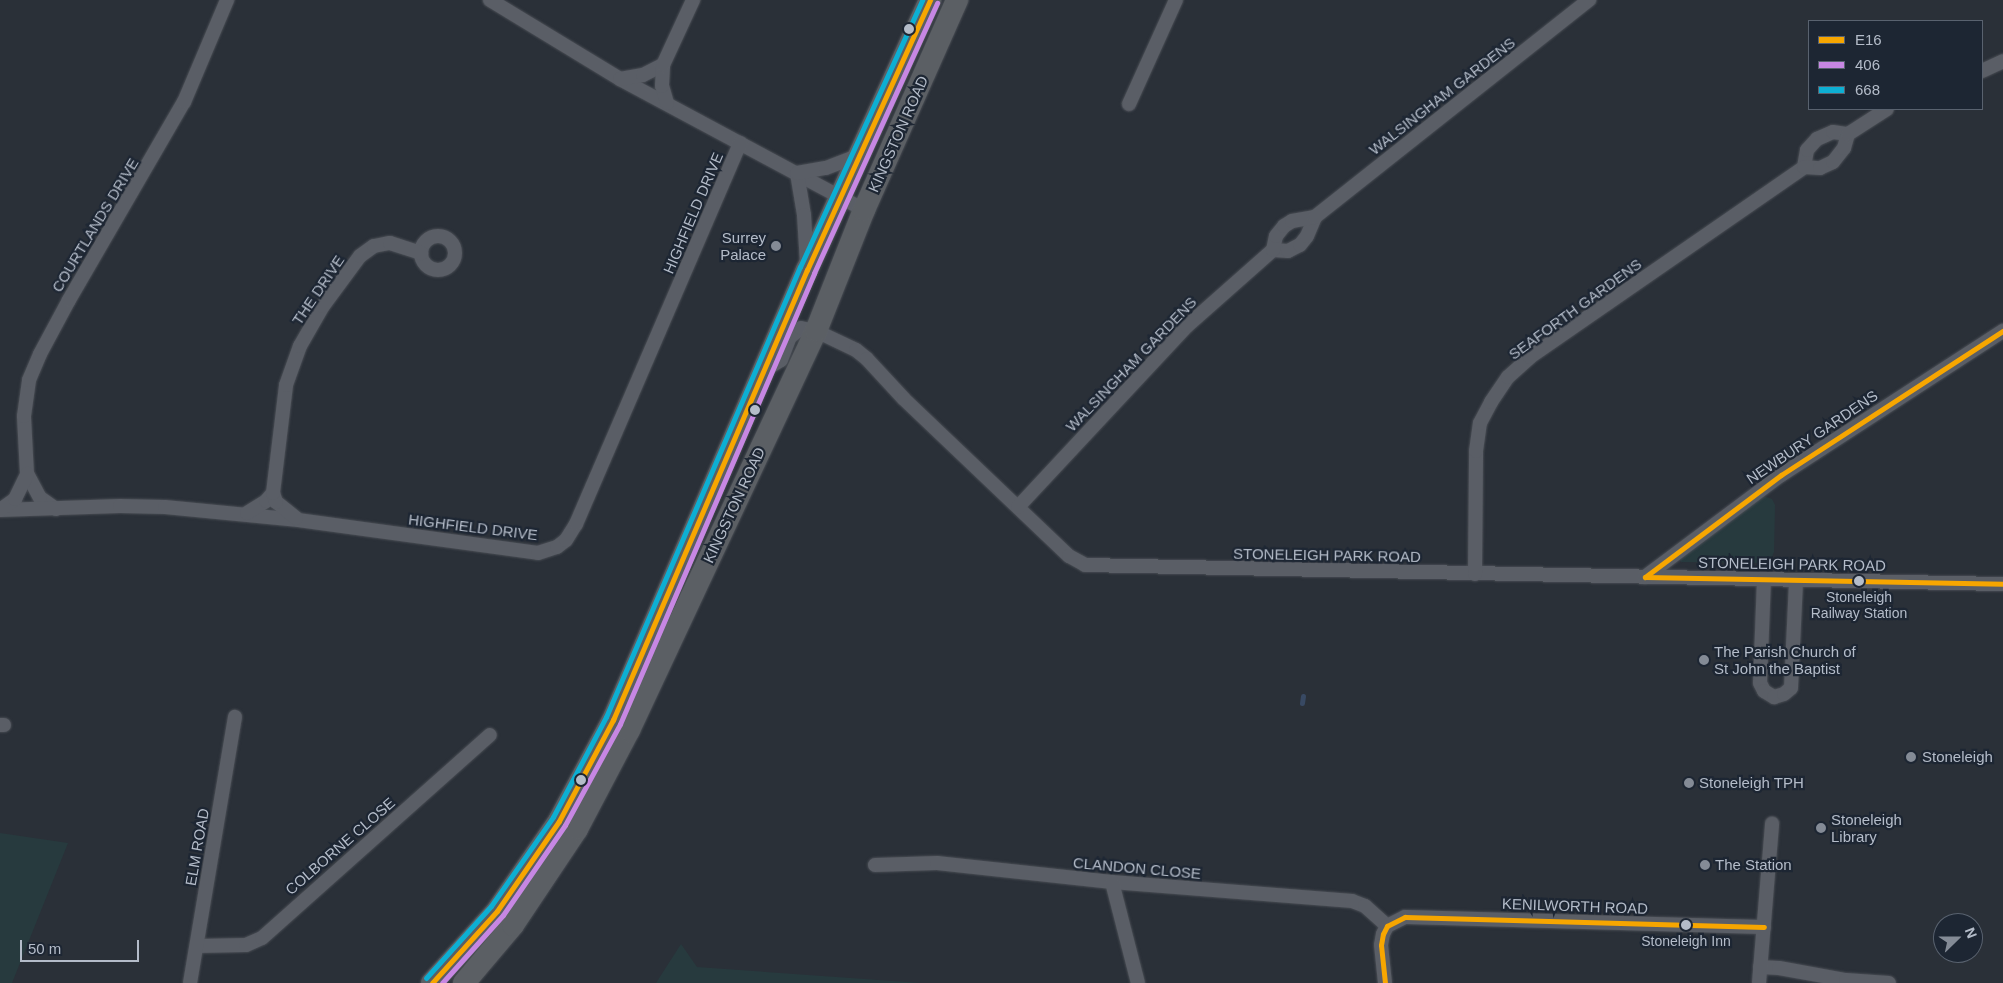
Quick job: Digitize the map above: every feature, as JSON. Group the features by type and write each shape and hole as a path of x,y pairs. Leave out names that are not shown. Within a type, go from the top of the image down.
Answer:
{"highway":[{"name":"KINGSTON ROAD","path":"432,983 497,911 559,821 609,729 807,270 930,0"},
{"name":"KINGSTON ROAD","path":"464,983 513,925 577,829 629,730 816,331 864,210 957,0"}],"street":[{"name":"COURTLANDS DRIVE","path":"56,509 40,498 27,474 24,416 30,380 40,354 184,102 227,0"},
{"path":"490,0 620,78 864,210"},
{"path":"667,103 662,86 664,65 693,0"},
{"path":"1129,104 1176,0"},
{"name":"WALSINGHAM GARDENS","path":"1018,507 1187,326 1273,250 1276,236 1284,226 1292,221 1315,217 1589,0"},
{"path":"1983,71 2003,61"},
{"path":"620,78 643,75 664,65"},
{"path":"1804,167 1807,150 1817,139 1832,132 1848,134 1885,110"},
{"name":"SEAFORTH GARDENS","path":"1475,574 1476,451 1480,423 1491,402 1508,377 1530,357 1804,167 1820,168 1833,162 1844,148 1848,134"},
{"name":"HIGHFIELD DRIVE","path":"0,510 156,507 298,520 538,553 557,547 566,540 576,524 740,143"},
{"path":"797,173 826,168 858,156"},
{"path":"797,173 804,215 807,270"},
{"name":"WALSINGHAM GARDENS","path":"1273,250 1288,251 1300,245 1307,236 1315,217"},
{"name":"THE DRIVE","path":"273,493 286,386 300,346 323,306 360,256 374,246 390,243 421,253"},
{"name":"STONELEIGH PARK ROAD","path":"764,371 781,360 790,337 796,331 807,328 843,342 867,359 904,400 1069,556 1085,565 1096,567 2003,584"},
{"name":"NEWBURY GARDENS","path":"1645,577 1781,475 2003,331"},
{"name":"COURTLANDS DRIVE","path":"0,510 15,499 27,474"},
{"path":"273,493 276,502 298,520"},
{"path":"247,514 266,501 273,493"},
{"path":"1764,579 1760,683 1764,692 1774,697 1784,694 1791,688 1796,581"},
{"name":"ELM ROAD","path":"190,983 235,717"},
{"name":"COLBORNE CLOSE","path":"197,946 246,945 262,938 490,735"},
{"path":"1759,983 1772,824"},
{"name":"CLANDON CLOSE","path":"875,865 937,863 1112,882 1352,901 1365,906 1387,926"},
{"path":"1112,882 1138,983"},
{"name":"KENILWORTH ROAD","path":"1387,926 1405,918 1421,916 1764,928"},
{"path":"1386,983 1381,946 1387,926"},
{"path":"1760,967 1779,968 1846,980 1889,983"}],"green space":[{"path":"1759,497 1772,499 1775,505 1774,552 1771,559 1765,563 1681,562 1679,558"},
{"path":"0,833 68,843 12,983 0,983"},
{"path":"681,944 697,967 921,983 656,983"}],"waterway":[{"path":"1302,703 1303,696"}],"transit line":[{"name":"668","path":"426,978 491,906 553,817 606,717 800,267 922,0"},
{"name":"E16","path":"432,983 497,911 559,821 613,720 807,270 930,0"},
{"name":"406","path":"442,983 503,915 565,825 620,724 814,273 937,3"},
{"name":"E16","path":"1645,577 1781,475 2003,331"},
{"name":"E16","path":"1645,577 2003,584"},
{"name":"E16","path":"1385,983 1381,945 1383,934 1387,926 1405,917 1764,927"}],"place":[{"name":"Surrey Palace","path":"776,246"},
{"name":"Stoneleigh Railway Station","path":"1859,581"},
{"name":"The Parish Church of St John the Baptist","path":"1704,660"},
{"name":"Stoneleigh","path":"1911,757"},
{"name":"Stoneleigh TPH","path":"1689,783"},
{"name":"Stoneleigh Library","path":"1821,828"},
{"name":"The Station","path":"1705,865"},
{"name":"Stoneleigh Inn","path":"1686,925"}]}
